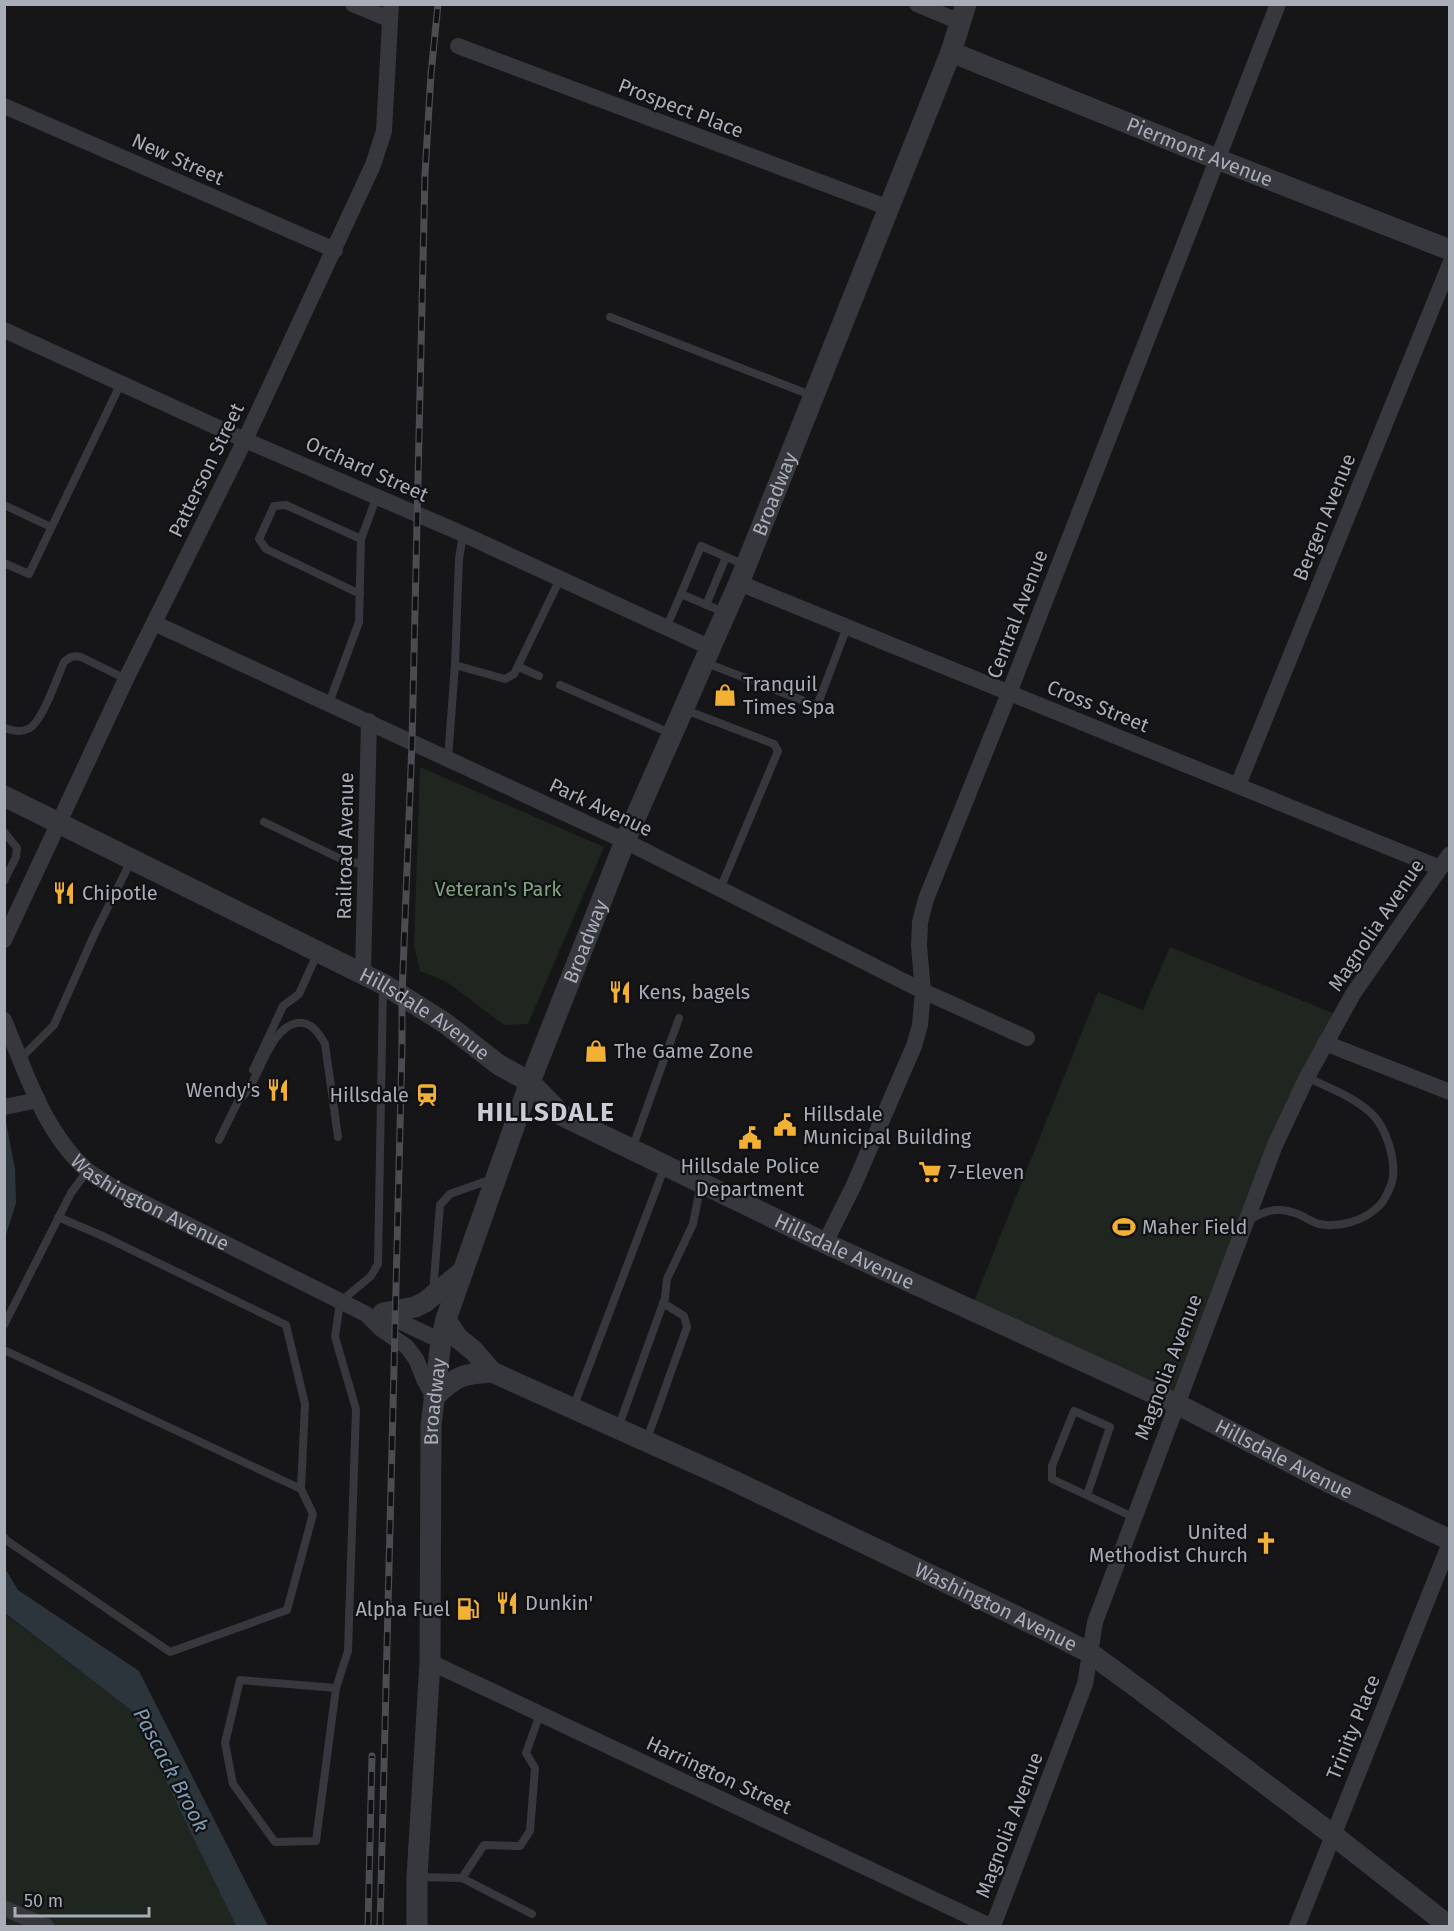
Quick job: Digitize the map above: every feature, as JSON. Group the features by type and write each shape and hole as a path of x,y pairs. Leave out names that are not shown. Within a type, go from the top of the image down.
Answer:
{"street":[{"path":"353,4 390,12"},
{"path":"917,4 963,13"},
{"name":"Central Avenue","path":"825,1242 853,1187 910,1055 920,1025 923,991 918,946 920,922 926,899 1009,693 1278,4"},
{"name":"Patterson Street","path":"4,940 126,679 245,440 374,165 384,130 390,12"},
{"name":"Broadway","path":"417,1926 417,1877 430,1662 431,1426 441,1341 446,1320 530,1082 625,841 743,574 951,52 963,13"},
{"name":"Prospect Place","path":"458,46 889,208"},
{"name":"Piermont Avenue","path":"951,52 1449,250"},
{"name":"New Street","path":"4,106 335,250"},
{"name":"Bergen Avenue","path":"1238,785 1449,264"},
{"name":"Orchard Street","path":"4,330 245,440 463,534 666,628 708,655"},
{"name":"Cross Street","path":"743,574 847,627 1238,785 1445,861"},
{"name":"Park Avenue","path":"154,622 625,841 923,991 1027,1038"},
{"name":"Railroad Avenue","path":"363,973 369,721"},
{"name":"Hillsdale Avenue","path":"4,796 383,984 445,1023 499,1065 530,1082 563,1116 825,1242 1177,1404 1449,1541"},
{"name":"Magnolia Avenue","path":"992,1926 1085,1684 1095,1622 1133,1517 1275,1145 1325,1042 1378,957 1445,861"},
{"name":"Washington Avenue","path":"4,1020 50,1125 88,1170 116,1188 340,1302 441,1341"},
{"path":"1325,1042 1449,1092"},
{"path":"7,1107 38,1100"},
{"path":"375,1314 415,1307 463,1272"},
{"name":"Washington Avenue","path":"375,1314 381,1329 407,1347 416,1359 434,1397"},
{"name":"Washington Avenue","path":"446,1320 458,1338 474,1351 492,1372 762,1494 1090,1653 1333,1835 1449,1926"},
{"path":"434,1397 449,1383 465,1374 492,1372"},
{"name":"Trinity Place","path":"1297,1926 1449,1541"},
{"name":"Harrington Street","path":"430,1662 992,1926"},
{"path":"4,1908 46,1926"}],"lane":[{"path":"610,317 814,396"},
{"path":"4,563 29,574 121,383"},
{"path":"329,703 359,622 361,539 376,496"},
{"path":"4,506 51,527"},
{"path":"360,594 266,549 260,539 274,506 286,506 361,539"},
{"path":"448,759 455,665 459,560 463,534"},
{"path":"666,628 701,546 726,557 743,574"},
{"path":"706,605 726,557"},
{"path":"455,665 505,679 514,674 560,579"},
{"path":"681,594 726,614"},
{"path":"708,655 817,706 847,627"},
{"path":"4,728 16,732 31,728 38,719 64,662 69,657 81,657 126,679"},
{"path":"519,667 539,676"},
{"path":"560,685 672,734"},
{"path":"683,709 774,744 778,751 720,889"},
{"path":"264,822 341,859 365,865"},
{"path":"4,832 12,839 16,848 16,857 4,880"},
{"path":"20,1059 54,1025 95,933 133,859"},
{"path":"219,1140 283,1006 299,994 319,951"},
{"path":"336,1688 240,1680 225,1743 232,1784 275,1842 316,1841 336,1688 348,1651 356,1409 335,1337 340,1302 371,1276 378,1264 383,984"},
{"path":"632,1149 679,1018"},
{"path":"238,1100 247,1092 274,1040 288,1025 301,1022 310,1025 320,1034 325,1044 338,1137"},
{"path":"1245,1223 1263,1211 1283,1210 1317,1223 1331,1226 1347,1224 1379,1206 1393,1179 1390,1152 1382,1129 1372,1114 1359,1104 1307,1077"},
{"path":"573,1408 665,1166"},
{"path":"4,1325 71,1193 88,1170"},
{"path":"432,1296 440,1205 450,1194 495,1178"},
{"path":"618,1429 663,1303 667,1279 693,1224 700,1183"},
{"path":"4,1537 170,1652 287,1610 313,1514 301,1489 305,1404 286,1325 105,1237 58,1217"},
{"path":"646,1441 687,1327 684,1316 663,1303"},
{"path":"4,1350 301,1489"},
{"path":"1087,1495 1110,1427 1074,1411 1052,1466 1052,1479 1133,1517"},
{"path":"462,1878 484,1845 520,1846 530,1831 535,1768 526,1753 540,1714"},
{"path":"417,1877 462,1878 532,1914"}],"green space":[{"name":"Veteran's Park","path":"420,767 604,847 528,1024 504,1025 447,982 420,971 414,945"},
{"name":"Maher Field","path":"1170,947 1340,1016 1325,1043 1177,1404 971,1309 1098,992 1143,1010"},
{"path":"4,1613 132,1711 236,1926 5,1926"}],"water":[{"path":"4,1112 15,1169 16,1203 5,1238"},
{"name":"Pascack Brook","path":"4,1567 18,1590 139,1671 268,1926 236,1926 132,1711 5,1613"}],"railway":[{"path":"380,1926 402,996 412,742 425,174 438,4"},
{"path":"368,1926 372,1756"}],"place":[{"name":"Tranquil Times Spa","path":"725,695"},
{"name":"Chipotle","path":"64,893"},
{"name":"Kens, bagels","path":"620,992"},
{"name":"The Game Zone","path":"596,1051"},
{"name":"Wendy's","path":"278,1090"},
{"name":"Hillsdale","path":"427,1095"},
{"name":"Hillsdale Municipal Building","path":"785,1125"},
{"name":"Hillsdale Police Department","path":"750,1138"},
{"name":"7-Eleven","path":"930,1172"},
{"name":"Maher Field","path":"1124,1227"},
{"name":"United Methodist Church","path":"1266,1543"},
{"name":"Dunkin'","path":"507,1603"},
{"name":"Alpha Fuel","path":"468,1609"}],"district":[{"name":"HILLSDALE","path":"546,1112"}]}
